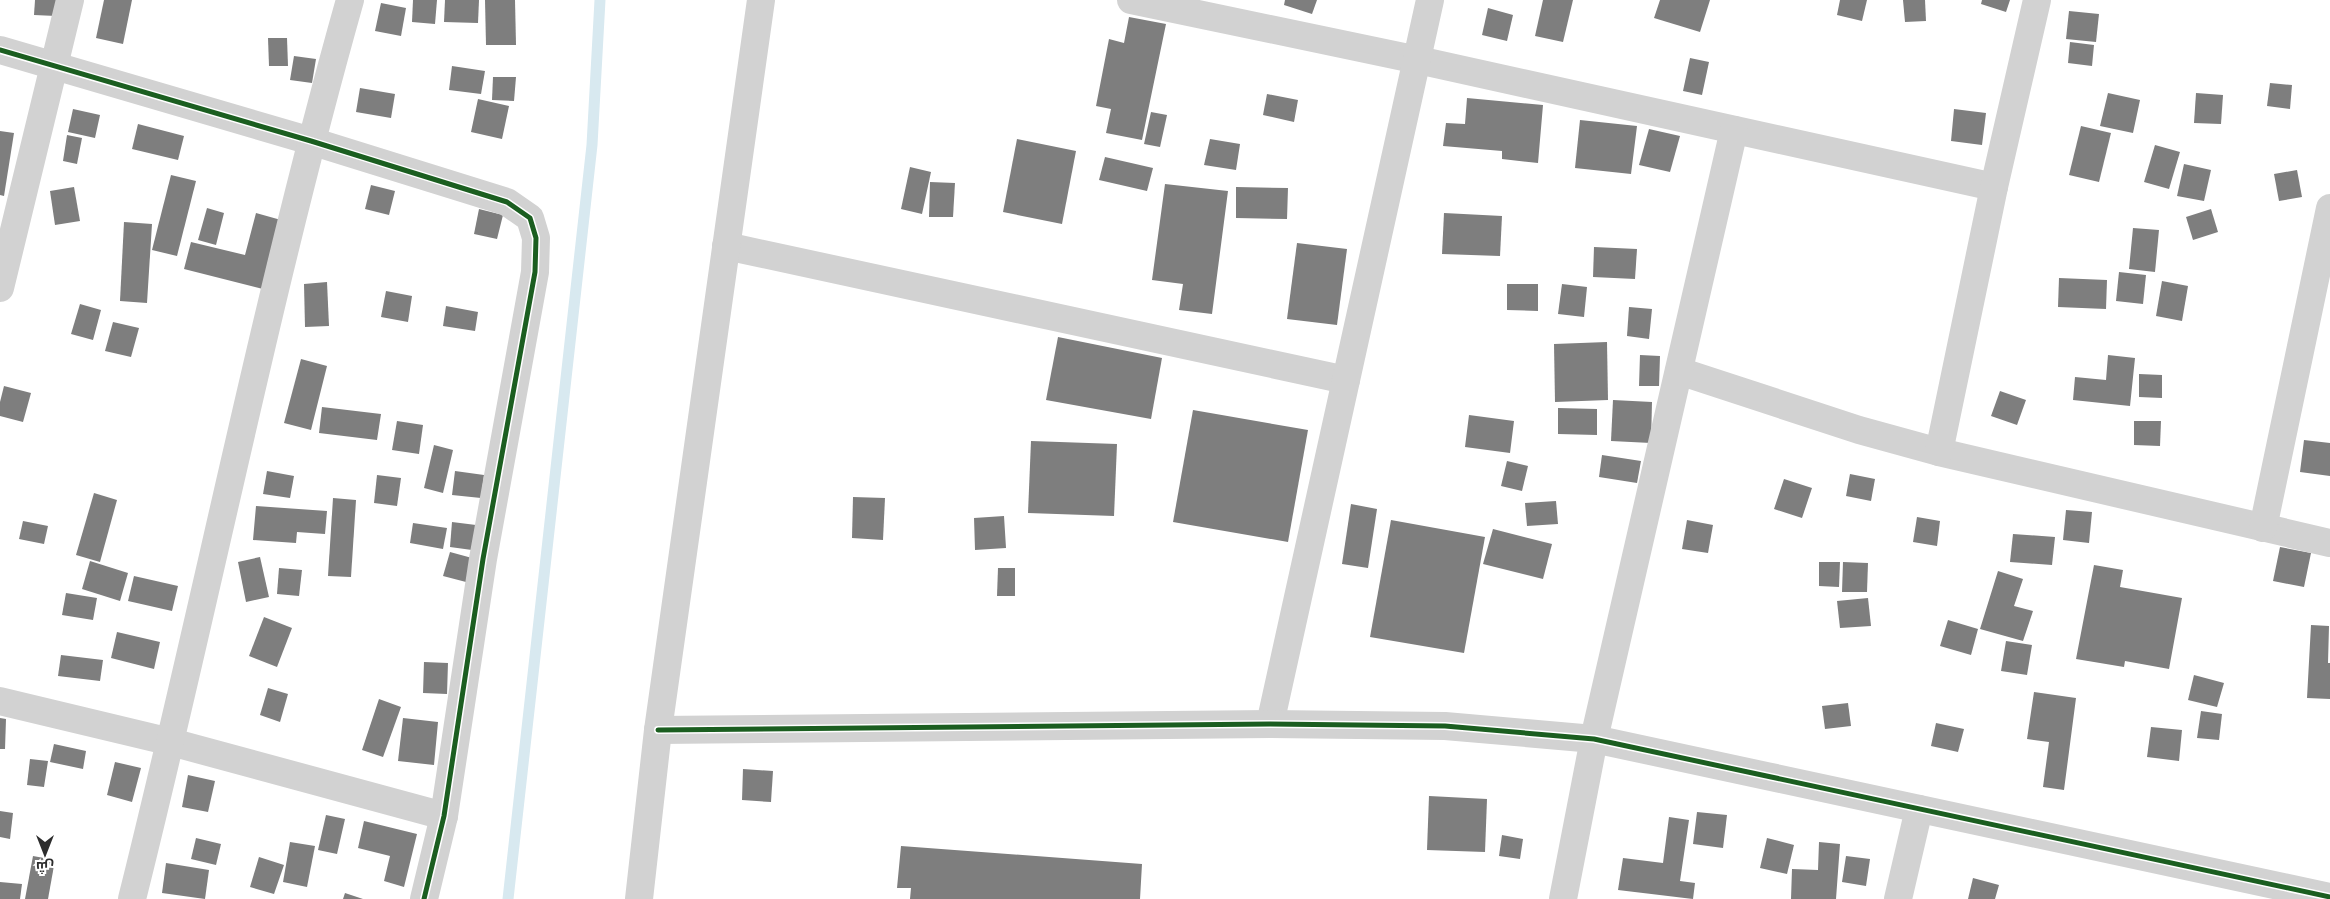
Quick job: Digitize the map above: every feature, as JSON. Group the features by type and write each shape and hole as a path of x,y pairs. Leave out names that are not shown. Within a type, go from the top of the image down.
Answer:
{"street":[{"path":"0,288 70,0"},
{"path":"132,899 171,742 310,140 350,0"},
{"path":"639,899 658,730 761,0"},
{"path":"1131,0 1418,60 1994,187"},
{"path":"1270,724 1430,0"},
{"path":"1939,452 1994,187 2037,0"},
{"path":"0,50 54,64 310,140 507,202 530,218 536,238 535,272 483,559 444,816 424,899"},
{"path":"1563,899 1594,740 1734,130"},
{"path":"2263,528 2330,208"},
{"path":"726,246 1346,380"},
{"path":"1679,371 1859,430 1939,452 2330,543"},
{"path":"0,701 171,742 444,816"},
{"path":"658,730 1270,724 1445,726 1594,740 2330,897"},
{"path":"1898,899 1919,810"}],"building":[{"path":"35,0 57,0 56,16 34,15"},
{"path":"104,0 132,0 123,44 96,38"},
{"path":"413,0 437,0 435,24 412,22"},
{"path":"445,0 479,0 478,23 444,22"},
{"path":"485,0 515,0 516,45 486,45"},
{"path":"1285,0 1317,0 1312,14 1284,5"},
{"path":"1543,0 1573,0 1563,42 1535,36"},
{"path":"1660,0 1710,0 1700,32 1654,18"},
{"path":"1840,0 1867,0 1862,21 1837,15"},
{"path":"1903,0 1925,0 1926,21 1905,22"},
{"path":"1982,0 2010,0 2006,12 1981,4"},
{"path":"381,3 406,8 401,36 375,31"},
{"path":"1488,8 1513,15 1507,41 1482,35"},
{"path":"2069,11 2099,14 2096,42 2066,39"},
{"path":"1129,17 1166,24 1142,140 1106,133 1111,109 1096,106 1109,39 1124,43"},
{"path":"268,38 287,38 288,66 269,66"},
{"path":"2070,42 2094,45 2092,66 2068,63"},
{"path":"294,56 316,59 312,83 290,80"},
{"path":"1690,58 1709,62 1702,95 1683,91"},
{"path":"452,66 485,71 481,94 449,90"},
{"path":"493,77 516,77 514,101 492,100"},
{"path":"2270,83 2292,85 2290,109 2267,106"},
{"path":"360,88 395,94 391,118 356,112"},
{"path":"2108,93 2140,100 2133,133 2100,126"},
{"path":"2196,93 2223,95 2221,124 2194,123"},
{"path":"1267,94 1298,100 1294,122 1263,115"},
{"path":"1467,98 1543,105 1538,163 1502,159 1502,151 1443,146 1446,123 1465,124"},
{"path":"478,99 509,106 502,139 471,132"},
{"path":"73,109 100,115 95,138 68,132"},
{"path":"1954,109 1986,113 1982,145 1951,141"},
{"path":"1151,112 1167,115 1160,147 1144,144"},
{"path":"1580,120 1637,126 1631,174 1575,168"},
{"path":"138,124 184,136 178,160 132,149"},
{"path":"2081,126 2111,133 2099,182 2069,175"},
{"path":"1649,129 1680,136 1670,172 1639,165"},
{"path":"0,131 14,133 4,196 0,195"},
{"path":"67,135 82,138 77,164 63,161"},
{"path":"1017,139 1076,151 1062,224 1003,212"},
{"path":"1210,139 1240,144 1236,170 1204,165"},
{"path":"2155,145 2180,152 2169,189 2144,182"},
{"path":"1105,157 1153,168 1147,191 1099,180"},
{"path":"2184,164 2211,170 2204,201 2177,196"},
{"path":"910,167 931,172 922,214 901,209"},
{"path":"2297,170 2302,197 2279,201 2274,174"},
{"path":"171,175 196,181 177,256 152,250"},
{"path":"930,182 955,183 953,217 929,217"},
{"path":"1165,184 1228,191 1212,314 1179,310 1183,284 1152,280"},
{"path":"371,185 395,191 389,215 365,209"},
{"path":"74,187 80,221 55,225 50,191"},
{"path":"1236,187 1288,188 1287,219 1236,218"},
{"path":"207,208 224,213 216,245 198,240"},
{"path":"479,209 503,215 497,239 474,234"},
{"path":"2211,209 2218,232 2193,240 2186,217"},
{"path":"256,213 281,220 263,289 184,269 191,242 245,255"},
{"path":"1444,213 1502,216 1500,256 1442,254"},
{"path":"124,222 152,224 147,303 120,301"},
{"path":"2133,228 2159,230 2155,272 2129,269"},
{"path":"1297,243 1347,249 1337,325 1287,319"},
{"path":"1594,247 1637,249 1635,279 1593,277"},
{"path":"2119,272 2146,275 2143,304 2116,301"},
{"path":"2059,278 2107,280 2106,309 2058,307"},
{"path":"2162,281 2188,286 2182,321 2156,316"},
{"path":"327,282 329,326 305,327 304,284"},
{"path":"1507,284 1538,284 1538,311 1507,310"},
{"path":"1562,284 1587,287 1584,317 1558,314"},
{"path":"386,291 412,296 408,322 381,317"},
{"path":"80,304 101,310 93,340 71,334"},
{"path":"446,306 478,312 475,331 443,326"},
{"path":"1629,307 1652,309 1649,339 1627,336"},
{"path":"113,322 139,328 131,357 105,351"},
{"path":"1058,337 1162,358 1151,419 1046,400"},
{"path":"1607,342 1608,400 1555,402 1554,344"},
{"path":"1640,355 1660,356 1659,386 1639,386"},
{"path":"2108,355 2135,358 2130,406 2073,400 2075,377 2106,380"},
{"path":"301,359 327,366 311,430 284,423"},
{"path":"2139,374 2162,375 2162,398 2139,397"},
{"path":"4,386 31,393 23,422 0,416 0,402"},
{"path":"2000,391 2026,400 2017,425 1991,416"},
{"path":"1613,400 1652,402 1651,443 1611,441"},
{"path":"322,407 381,414 377,440 319,433"},
{"path":"1558,408 1597,409 1597,435 1558,434"},
{"path":"1193,410 1308,430 1288,542 1173,522"},
{"path":"1469,415 1514,421 1510,453 1465,447"},
{"path":"397,421 423,425 419,454 392,450"},
{"path":"2134,421 2161,421 2160,446 2134,445"},
{"path":"2304,440 2330,443 2330,476 2300,472"},
{"path":"1031,441 1117,444 1114,516 1028,513"},
{"path":"434,445 453,450 443,493 424,488"},
{"path":"1602,455 1641,461 1637,483 1599,477"},
{"path":"1507,461 1528,466 1522,491 1501,486"},
{"path":"267,471 294,476 290,498 263,494"},
{"path":"455,471 484,475 481,498 452,495"},
{"path":"1850,474 1875,479 1871,501 1846,496"},
{"path":"377,475 401,478 397,506 374,503"},
{"path":"1784,479 1812,488 1802,518 1774,509"},
{"path":"94,493 117,500 100,562 76,555"},
{"path":"853,497 885,498 883,540 852,538"},
{"path":"333,498 356,500 351,577 328,576"},
{"path":"1556,501 1558,524 1527,526 1525,503"},
{"path":"1351,504 1377,509 1368,568 1342,564"},
{"path":"256,506 327,511 325,534 297,532 296,543 253,540"},
{"path":"2066,510 2092,512 2089,543 2063,540"},
{"path":"1004,516 1006,548 975,550 974,518"},
{"path":"1917,517 1940,521 1937,546 1913,542"},
{"path":"1391,520 1485,537 1464,653 1370,637"},
{"path":"1687,520 1713,525 1708,553 1682,549"},
{"path":"23,521 48,526 44,544 19,539"},
{"path":"452,522 476,525 472,550 450,547"},
{"path":"413,523 447,528 443,549 410,543"},
{"path":"1493,529 1552,544 1543,579 1483,564"},
{"path":"2013,534 2055,537 2052,565 2010,562"},
{"path":"2280,547 2311,553 2304,587 2273,581"},
{"path":"450,552 472,558 466,582 443,576"},
{"path":"260,557 269,597 246,602 238,562"},
{"path":"90,561 128,573 120,601 82,589"},
{"path":"1819,562 1840,562 1839,587 1819,586"},
{"path":"1843,562 1868,563 1867,592 1842,592"},
{"path":"2094,565 2123,570 2120,587 2182,598 2169,669 2125,661 2124,667 2076,659"},
{"path":"279,568 302,570 299,596 277,594"},
{"path":"998,568 1015,568 1015,596 997,596"},
{"path":"1998,571 2023,579 2014,606 2033,611 2023,641 1980,629"},
{"path":"134,576 178,586 172,611 128,601"},
{"path":"66,593 97,598 93,620 62,615"},
{"path":"1868,598 1871,626 1840,628 1837,601"},
{"path":"264,617 292,628 277,667 249,656"},
{"path":"1948,620 1978,629 1971,655 1940,646"},
{"path":"2311,625 2329,626 2328,663 2330,663 2330,699 2307,698"},
{"path":"117,632 160,642 154,669 111,658"},
{"path":"2006,641 2032,645 2027,675 2001,671"},
{"path":"61,655 103,660 100,681 58,676"},
{"path":"424,662 448,663 447,694 423,693"},
{"path":"2194,675 2224,683 2217,707 2188,700"},
{"path":"268,688 288,694 280,722 260,715"},
{"path":"2034,692 2076,698 2064,790 2043,787 2049,742 2027,739"},
{"path":"379,699 401,707 383,757 362,750"},
{"path":"1848,703 1851,726 1825,729 1822,706"},
{"path":"2201,711 2222,714 2219,740 2197,738"},
{"path":"0,718 6,719 5,749 0,749"},
{"path":"403,718 438,722 434,765 398,761"},
{"path":"1936,723 1964,729 1958,752 1931,746"},
{"path":"2151,727 2182,730 2179,761 2147,757"},
{"path":"54,744 86,751 83,769 50,762"},
{"path":"30,759 48,761 44,787 27,785"},
{"path":"115,762 141,768 132,802 107,795"},
{"path":"743,769 773,771 771,802 742,800"},
{"path":"188,775 215,781 208,812 182,807"},
{"path":"1429,796 1487,799 1485,852 1427,850"},
{"path":"0,811 13,813 10,839 0,837"},
{"path":"1697,812 1727,815 1723,848 1693,844"},
{"path":"326,815 345,819 337,854 318,850"},
{"path":"1669,817 1689,820 1680,881 1695,883 1693,899 1618,890 1623,858 1663,863"},
{"path":"364,821 417,834 404,887 384,881 390,856 358,848"},
{"path":"1502,835 1523,839 1520,859 1499,856"},
{"path":"196,838 221,844 216,865 191,859"},
{"path":"1767,838 1794,845 1787,874 1760,868"},
{"path":"290,842 315,846 307,887 283,882"},
{"path":"1819,842 1840,844 1836,899 1791,899 1792,869 1818,870"},
{"path":"901,846 1142,864 1140,899 910,899 911,888 897,888"},
{"path":"33,856 55,860 48,899 25,899"},
{"path":"1846,856 1870,859 1866,886 1842,882"},
{"path":"259,857 284,865 274,894 250,887"},
{"path":"166,863 209,870 205,899 162,893"},
{"path":"1973,878 1999,885 1995,899 1968,899"},
{"path":"0,882 22,884 20,899 0,899"},
{"path":"345,893 363,899 343,899"}],"waterway":[{"path":"508,899 592,145 600,0"}],"cycle path":[{"path":"0,50 311,141 507,202 530,218 536,238 535,272 483,559 444,816 424,899"},
{"path":"658,730 1270,724 1445,726 1594,739 2330,897"}]}
